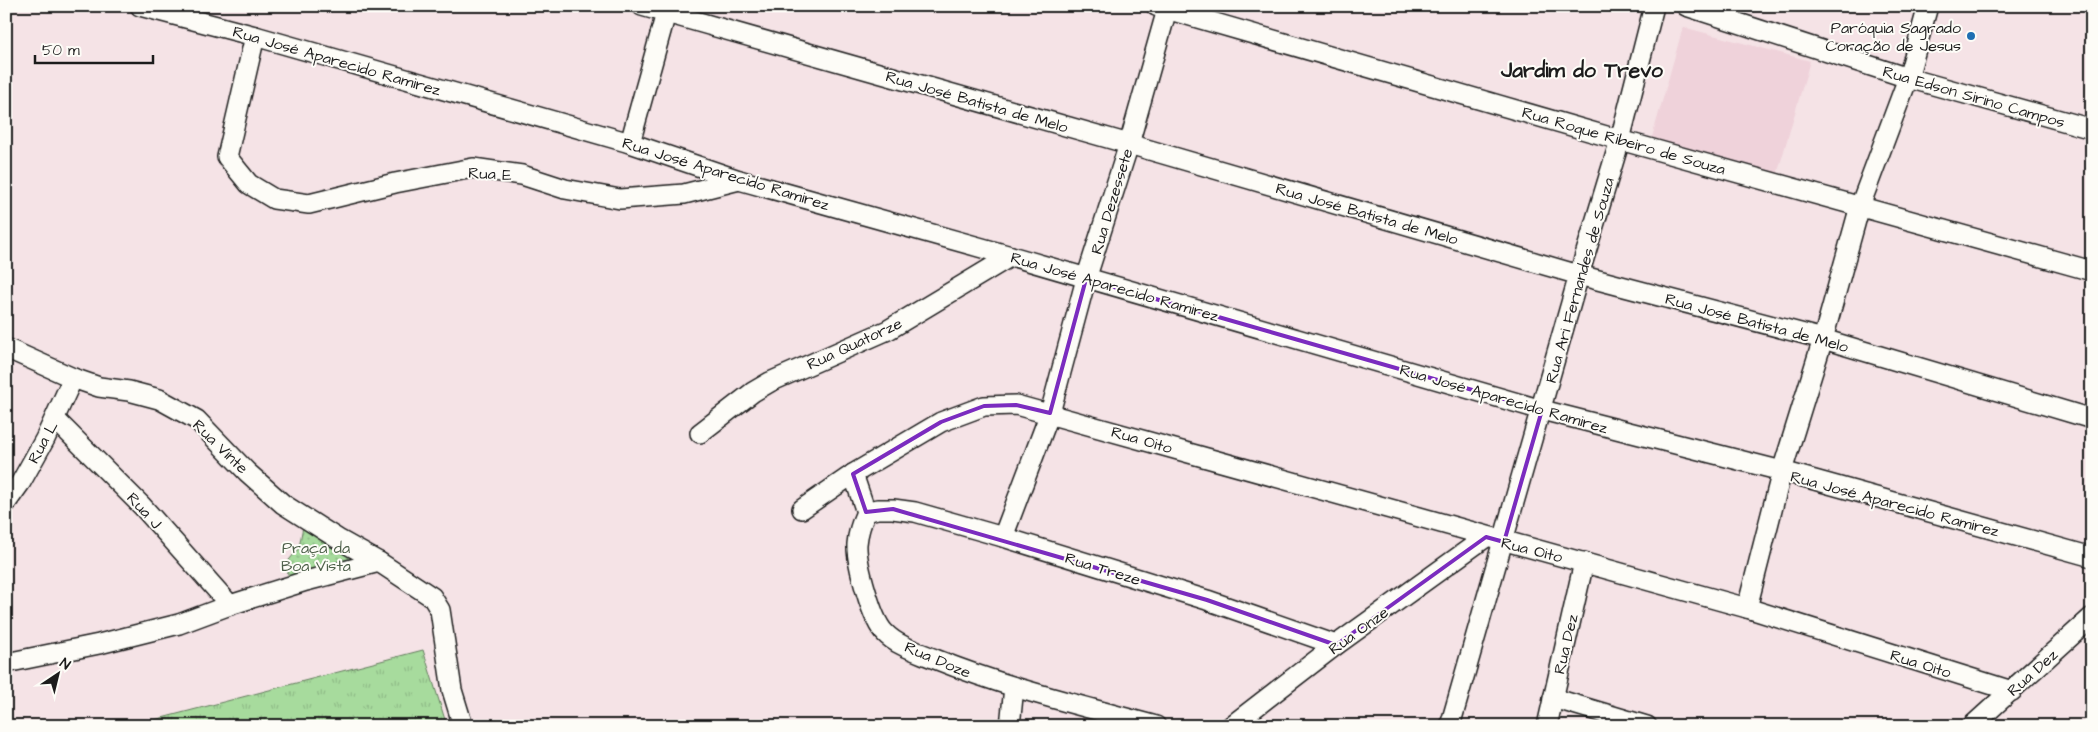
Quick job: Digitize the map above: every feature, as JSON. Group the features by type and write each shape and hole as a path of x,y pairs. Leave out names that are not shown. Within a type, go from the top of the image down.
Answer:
{"street":[{"name":"Rua José Aparecido Ramirez","path":"140,6 255,36 630,143 739,180 1011,256 1542,410 1782,471 2092,557"},
{"name":"Rua José Batista de Melo","path":"642,6 667,10 1579,275 1823,339 2092,419"},
{"name":"Rua Ari Fernandes de Souza","path":"1450,726 1495,539 1542,410 1579,275 1620,140 1654,6"},
{"name":"Rua Edson Sirino Campos","path":"1686,6 1908,78 2092,129"},
{"path":"1747,608 1782,471 1823,339 1860,206 1908,78 1928,6"},
{"name":"Rua Roque Ribeiro de Souza","path":"1164,7 1620,140 2092,271"},
{"name":"Rua Dezessete","path":"1003,536 1050,413 1086,279 1129,144 1164,7"},
{"path":"630,143 667,10"},
{"name":"Rua E","path":"255,36 227,157 249,184 274,198 309,204 395,183 473,168 522,175 565,189 620,199 684,194 739,180"},
{"name":"Rua Quatorze","path":"700,433 770,382 888,330 1011,256"},
{"path":"6,337 11,351"},
{"name":"Rua Vinte","path":"11,351 73,378 99,387 129,391 158,399 197,420 247,472 284,504 338,539 380,562 432,597 440,610 452,690 463,726"},
{"name":"Rua L","path":"6,503 21,482 55,419 73,378"},
{"path":"802,509 853,474 941,422 984,406 1016,405 1050,413"},
{"name":"Rua Oito","path":"1050,413 1747,608 2012,691"},
{"name":"Rua J","path":"55,419 148,513 230,605"},
{"path":"853,474 866,512"},
{"name":"Rua Treze","path":"866,512 877,509 915,512 1003,536 1207,600 1336,645"},
{"name":"Rua Doze","path":"866,512 858,528 857,547 867,597 874,619 885,634 905,646 975,675 1156,726"},
{"name":"Rua Onze","path":"1231,726 1336,645 1495,539"},
{"path":"6,663 99,644 179,624 230,605 306,581 380,562"},
{"name":"Rua Dez","path":"1547,726 1584,562"},
{"name":"Rua Dez","path":"1972,726 2092,617"},
{"path":"1010,726 1014,687"},
{"path":"1553,698 1647,726"}],"highlighted area":[{"path":"1086,279 1542,410 1504,542 1486,537 1336,645 1207,600 893,509 866,512 853,474 941,422 984,406 1016,405 1050,413"}],"shaded area":[{"path":"1683,27 1810,61 1777,175 1651,141"}],"green space":[{"name":"Praça da Boa Vista","path":"303,526 352,560 290,580 285,565 299,548"},
{"path":"423,650 447,726 131,726"}],"place":[{"name":"Paróquia Sagrado Coração de Jesus","path":"1971,36"}],"district":[{"name":"Jardim do Trevo","path":"1582,70"}]}
